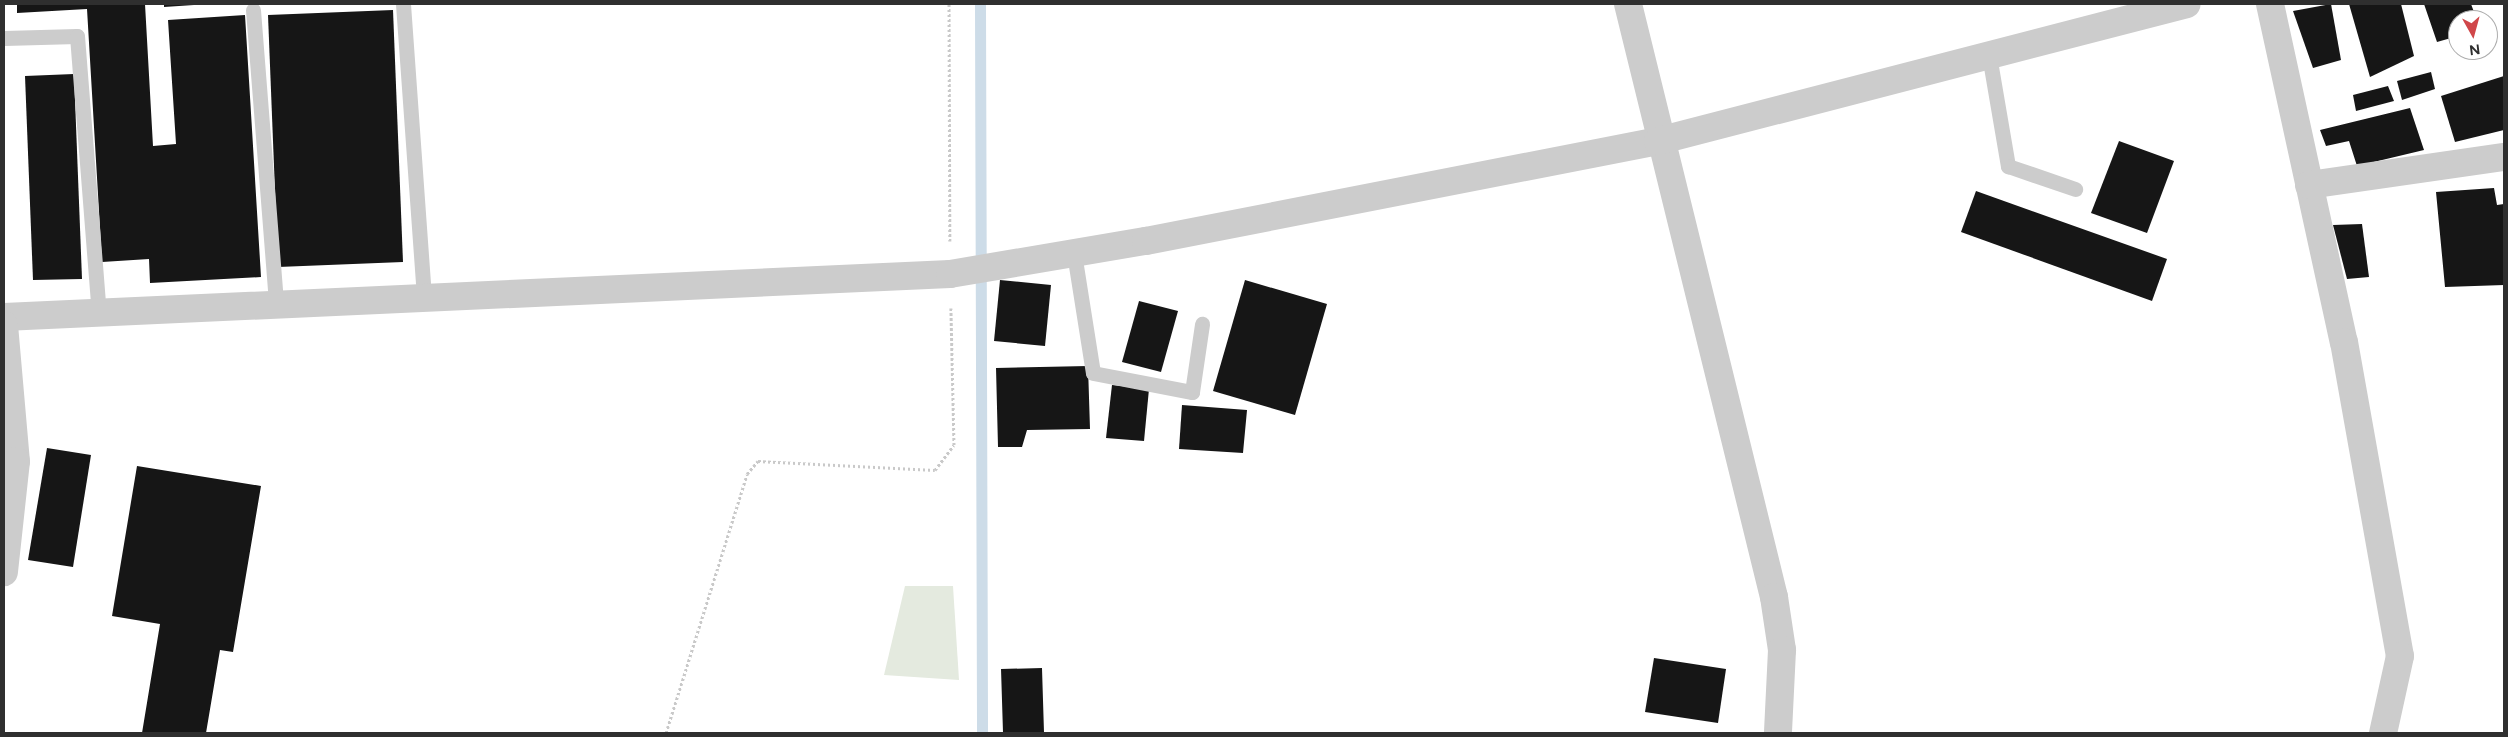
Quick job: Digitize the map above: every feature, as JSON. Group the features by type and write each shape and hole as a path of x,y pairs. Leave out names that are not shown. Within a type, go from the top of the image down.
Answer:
{"street":[{"path":"1628,4 1658,141 1774,597 1782,650 1778,733"},
{"path":"4,318 950,274 1074,253 1658,141 2187,4"},
{"path":"2270,4 2344,342 2400,656 2384,733"},
{"path":"2309,185 2504,157"},
{"path":"4,325 16,461 4,572"}],"lane":[{"path":"403,4 424,298"},
{"path":"253,10 276,305"},
{"path":"4,38 77,36 99,313"},
{"path":"1989,55 2008,166 2075,189"},
{"path":"1074,253 1093,373 1192,392 1202,324"}],"path":[{"path":"666,733 748,474 758,461 935,470 954,445 950,274 949,4"}],"shaded area":[{"path":"905,586 953,586 959,680 884,675"}],"building":[{"path":"17,4 145,4 153,146 176,144 168,20 245,15 261,277 150,283 149,259 102,262 87,9 17,13"},
{"path":"164,4 194,4 194,5 164,7"},
{"path":"2331,4 2341,60 2313,68 2293,11"},
{"path":"2349,4 2401,4 2414,56 2370,77"},
{"path":"2424,4 2471,4 2473,10 2448,10 2448,39 2437,42"},
{"path":"393,10 403,262 278,267 268,15"},
{"path":"2431,72 2435,89 2402,100 2397,81"},
{"path":"74,74 82,279 33,280 25,76"},
{"path":"2504,76 2504,130 2455,142 2441,96"},
{"path":"2388,86 2394,101 2356,111 2353,95"},
{"path":"2410,108 2424,150 2357,166 2349,141 2326,146 2320,130"},
{"path":"2119,141 2174,161 2147,233 2091,213"},
{"path":"2494,188 2497,205 2504,204 2504,285 2445,287 2436,192"},
{"path":"1976,191 2167,259 2152,301 1961,232"},
{"path":"2362,224 2369,277 2347,279 2333,225"},
{"path":"1000,280 1051,285 1045,346 994,341"},
{"path":"1245,280 1327,304 1295,415 1213,391"},
{"path":"1139,301 1178,311 1161,372 1122,362"},
{"path":"1088,366 1090,429 1027,430 1022,447 998,447 996,368"},
{"path":"1112,385 1149,389 1144,441 1106,438"},
{"path":"1182,405 1247,410 1243,453 1179,449"},
{"path":"47,448 91,455 73,567 28,560"},
{"path":"137,466 261,486 233,652 220,650 206,733 142,733 160,624 112,616"},
{"path":"1654,658 1726,669 1718,723 1645,712"},
{"path":"1042,668 1044,733 1003,733 1001,669"}],"waterway":[{"path":"980,4 982,733"}]}
